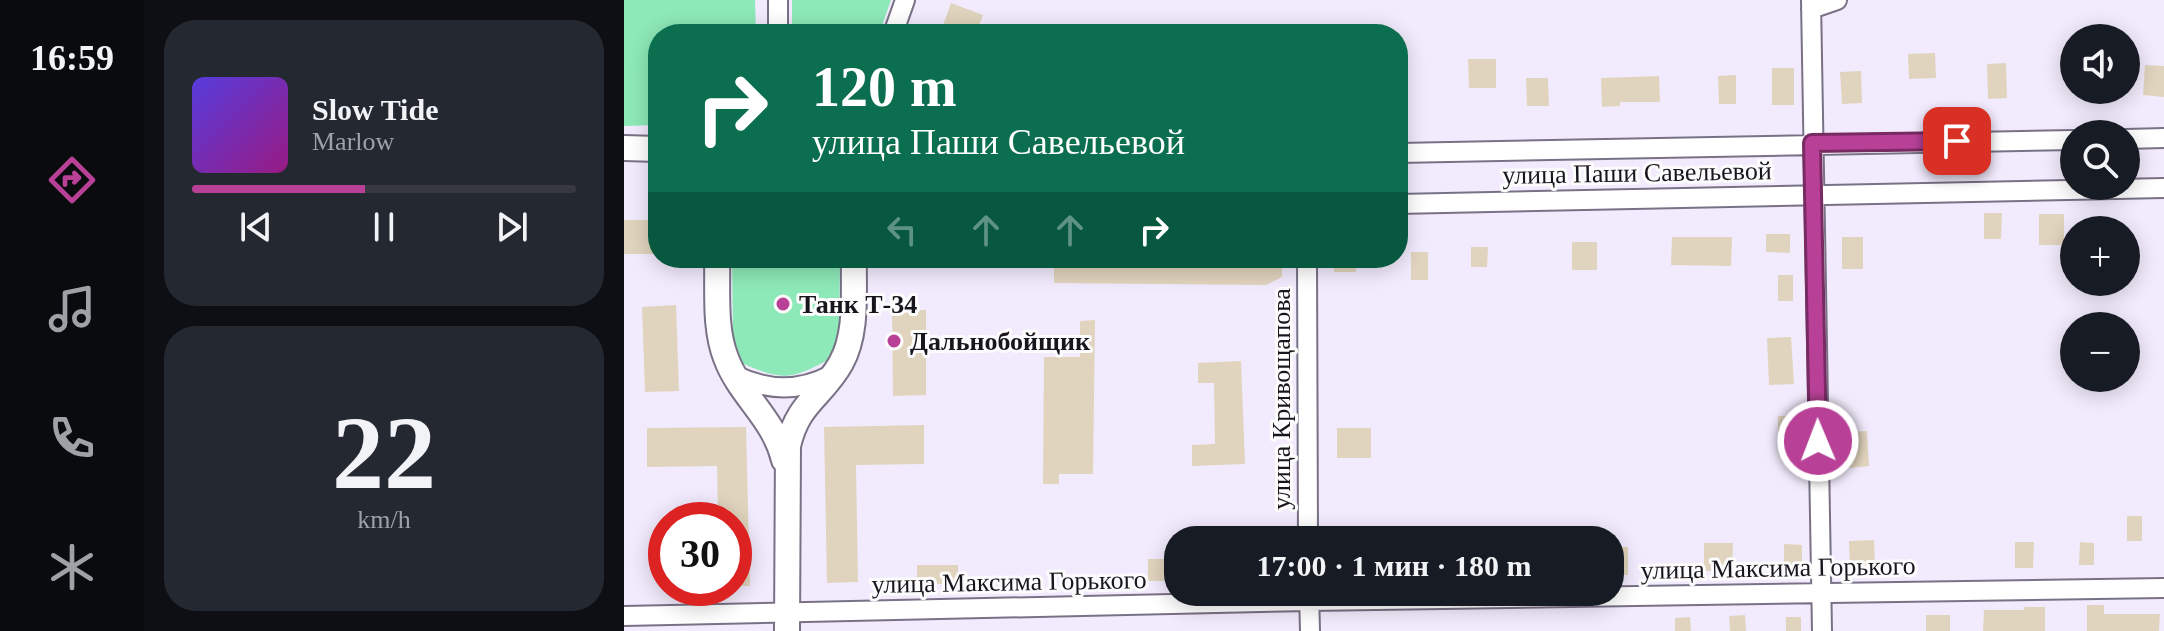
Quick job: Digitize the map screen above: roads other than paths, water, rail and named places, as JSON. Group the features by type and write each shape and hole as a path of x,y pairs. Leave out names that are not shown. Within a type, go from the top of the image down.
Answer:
{"main road":[{"path":"624,148 648,149"},
{"path":"717,268 721,342 726,359 773,428 786,466"},
{"path":"787,622 786,466 792,426 842,362 852,321 854,268"}],"street":[{"path":"778,0 778,24"},
{"path":"897,24 905,0"},
{"path":"1822,631 1811,5 1837,0"},
{"path":"2140,139 2164,138"},
{"name":"улица Паши Савельевой","path":"1408,153 2060,140"},
{"name":"улица Паши Савельевой","path":"1408,204 2164,188"},
{"name":"улица Кривощапова","path":"1307,268 1308,526"},
{"path":"735,375 752,384 772,388 817,383 834,374"},
{"name":"улица Максима Горького","path":"1624,595 2164,588"},
{"name":"улица Максима Горького","path":"624,616 787,622 1164,603"},
{"path":"1309,606 1310,631"}],"place":[{"name":"Танк Т-34","path":"783,304"},
{"name":"Дальнобойщик","path":"894,341"}]}
